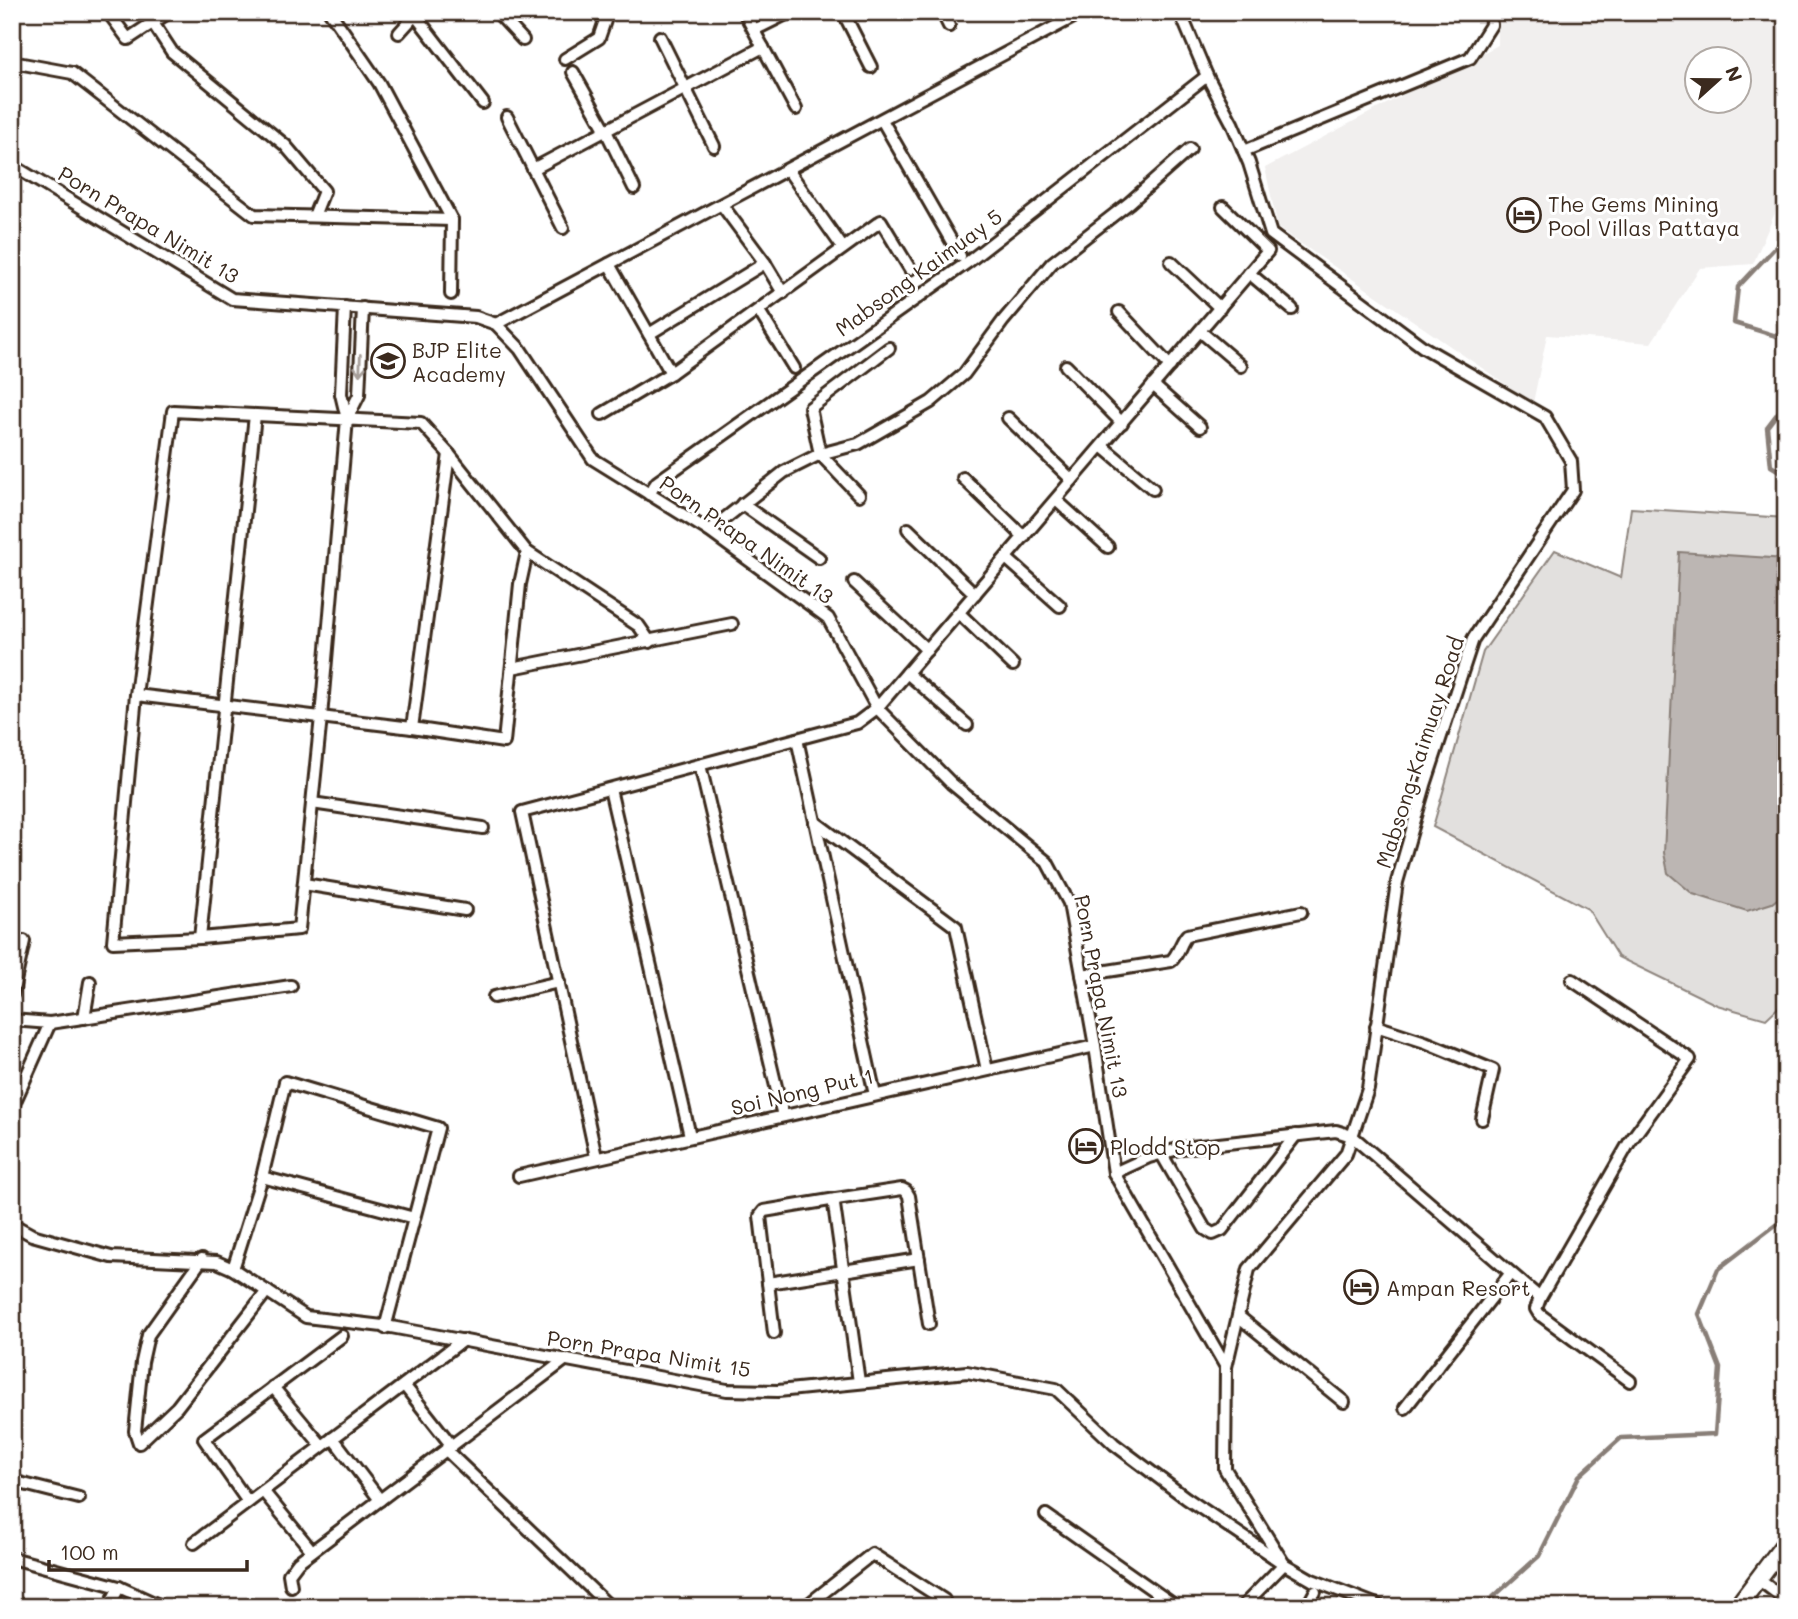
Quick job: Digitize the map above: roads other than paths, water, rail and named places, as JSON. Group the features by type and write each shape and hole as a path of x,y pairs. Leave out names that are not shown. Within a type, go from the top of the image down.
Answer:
{"main road":[{"path":"1737,1607 1786,1542"}],"street":[{"path":"108,12 128,39 169,12"},
{"path":"330,12 379,83 452,220 451,294"},
{"path":"497,12 523,40"},
{"path":"565,59 599,38 608,12"},
{"path":"744,12 796,109"},
{"path":"754,30 790,12"},
{"path":"843,12 871,67"},
{"path":"942,12 949,26"},
{"path":"496,324 1083,12"},
{"name":"Mabsong-Kaimuay Road","path":"1180,12 1207,76 1244,151 1271,234 1423,348 1545,417 1571,461 1573,490 1473,639 1425,785 1397,882 1368,1089 1346,1154 1250,1269 1226,1367 1225,1469 1284,1564"},
{"path":"1244,151 1470,58 1491,25 1490,12"},
{"path":"399,33 417,14 483,103"},
{"path":"153,23 172,52 285,145 324,191 314,216"},
{"path":"660,37 714,146"},
{"path":"533,169 763,47"},
{"path":"12,62 72,73 254,215 452,220"},
{"path":"573,72 634,188"},
{"name":"Mabsong Kaimuay 5","path":"649,494 657,482 968,261 1207,76"},
{"path":"507,117 563,228"},
{"path":"881,120 960,256"},
{"path":"709,531 784,471 820,454 858,444 931,402 964,374 1003,321 1052,263 1129,203 1190,149"},
{"name":"Porn Prapa Nimit 13","path":"12,165 232,299 475,317 496,324 520,349 593,459 709,531 828,618 877,708 951,783 1047,862 1069,903 1095,1046 1114,1174 1226,1367"},
{"path":"788,170 843,248"},
{"path":"722,205 765,263 783,293"},
{"path":"596,1157 522,812 857,723 877,708 1268,251 1223,207"},
{"path":"602,414 671,373 881,221 910,270"},
{"path":"1171,262 1220,308"},
{"path":"649,334 765,263"},
{"path":"609,264 671,373"},
{"path":"1250,273 1292,309"},
{"path":"345,307 341,394 347,419 299,929 113,942 136,695 173,411 347,419 421,424 449,454 527,552 639,626 650,642"},
{"path":"347,419 359,395 363,308"},
{"path":"759,311 794,368"},
{"path":"1119,312 1170,366"},
{"path":"1200,331 1241,366"},
{"path":"859,495 820,454 810,408 889,348"},
{"path":"1066,366 1122,423"},
{"path":"1153,385 1200,427"},
{"path":"200,938 255,415"},
{"path":"1008,418 1072,480"},
{"path":"1102,446 1153,489"},
{"path":"412,728 449,454"},
{"path":"964,478 1024,537"},
{"path":"1056,500 1108,547"},
{"path":"742,505 819,558"},
{"path":"908,529 975,594"},
{"path":"136,695 412,728 504,742 520,584 527,552"},
{"path":"1006,558 1060,606"},
{"path":"854,582 927,650"},
{"path":"959,613 1013,666"},
{"path":"512,668 732,624"},
{"path":"907,673 967,724"},
{"path":"797,739 875,1095"},
{"path":"700,765 783,1116"},
{"path":"610,789 690,1136"},
{"path":"312,803 483,828"},
{"path":"815,822 956,927 987,1070"},
{"path":"304,884 465,911"},
{"path":"1082,975 1171,961 1176,957 1187,935 1301,912"},
{"path":"12,995 24,942"},
{"path":"1572,980 1690,1059 1629,1143 1536,1309 1539,1314 1630,1381"},
{"path":"84,1018 90,982"},
{"path":"494,997 559,982"},
{"path":"12,1020 50,1023 291,986"},
{"path":"13,1103 50,1023"},
{"path":"1376,1027 1425,1042 1493,1070 1482,1119"},
{"name":"Soi Nong Put 1","path":"519,1176 1095,1046"},
{"path":"233,1269 262,1177 285,1082 438,1128 385,1328"},
{"path":"1114,1174 1161,1153 1182,1148 1336,1131 1352,1136 1540,1298"},
{"path":"1161,1153 1205,1229 1213,1234 1222,1230 1296,1135"},
{"path":"262,1177 414,1218"},
{"path":"774,1332 760,1218 762,1212 904,1189 909,1196 929,1324"},
{"path":"836,1199 834,1205 859,1382"},
{"name":"Porn Prapa Nimit 15","path":"12,1224 32,1236 111,1257 202,1259 217,1262 267,1290 306,1317 391,1327 727,1390 778,1391 967,1372 1056,1389 1114,1444 1284,1564 1312,1580 1382,1607"},
{"path":"202,1259 148,1335 142,1362 135,1431 139,1443 177,1407 267,1290"},
{"path":"768,1283 919,1259"},
{"path":"1405,1408 1510,1274"},
{"path":"1238,1316 1345,1402"},
{"path":"248,1502 204,1439 342,1336"},
{"path":"194,1543 463,1340"},
{"path":"291,1586 291,1570 312,1551 566,1359"},
{"path":"404,1385 449,1448 610,1607"},
{"path":"273,1387 322,1446"},
{"path":"333,1438 380,1500"},
{"path":"12,1480 79,1498"},
{"path":"262,1492 312,1551"},
{"path":"1046,1515 1177,1607"},
{"path":"805,1607 872,1554 944,1600"},
{"path":"12,1558 119,1587 163,1607"},
{"path":"1242,1607 1284,1564"},
{"path":"1758,1579 1786,1600"},
{"path":"109,1607 119,1587"},
{"path":"1307,1607 1315,1592"}],"waterway":[{"path":"1786,236 1738,287 1734,323 1786,339"},
{"path":"1786,402 1767,427 1771,466 1786,475"},
{"path":"1482,1607 1539,1556 1579,1476 1621,1438 1715,1434 1720,1368 1699,1314 1718,1269 1786,1217"}],"place":[{"name":"The Gems Mining Pool Villas Pattaya","path":"1524,215"},
{"name":"BJP Elite Academy","path":"388,361"},
{"name":"Plodd Stop","path":"1086,1146"},
{"name":"Ampan Resort","path":"1361,1287"}]}
